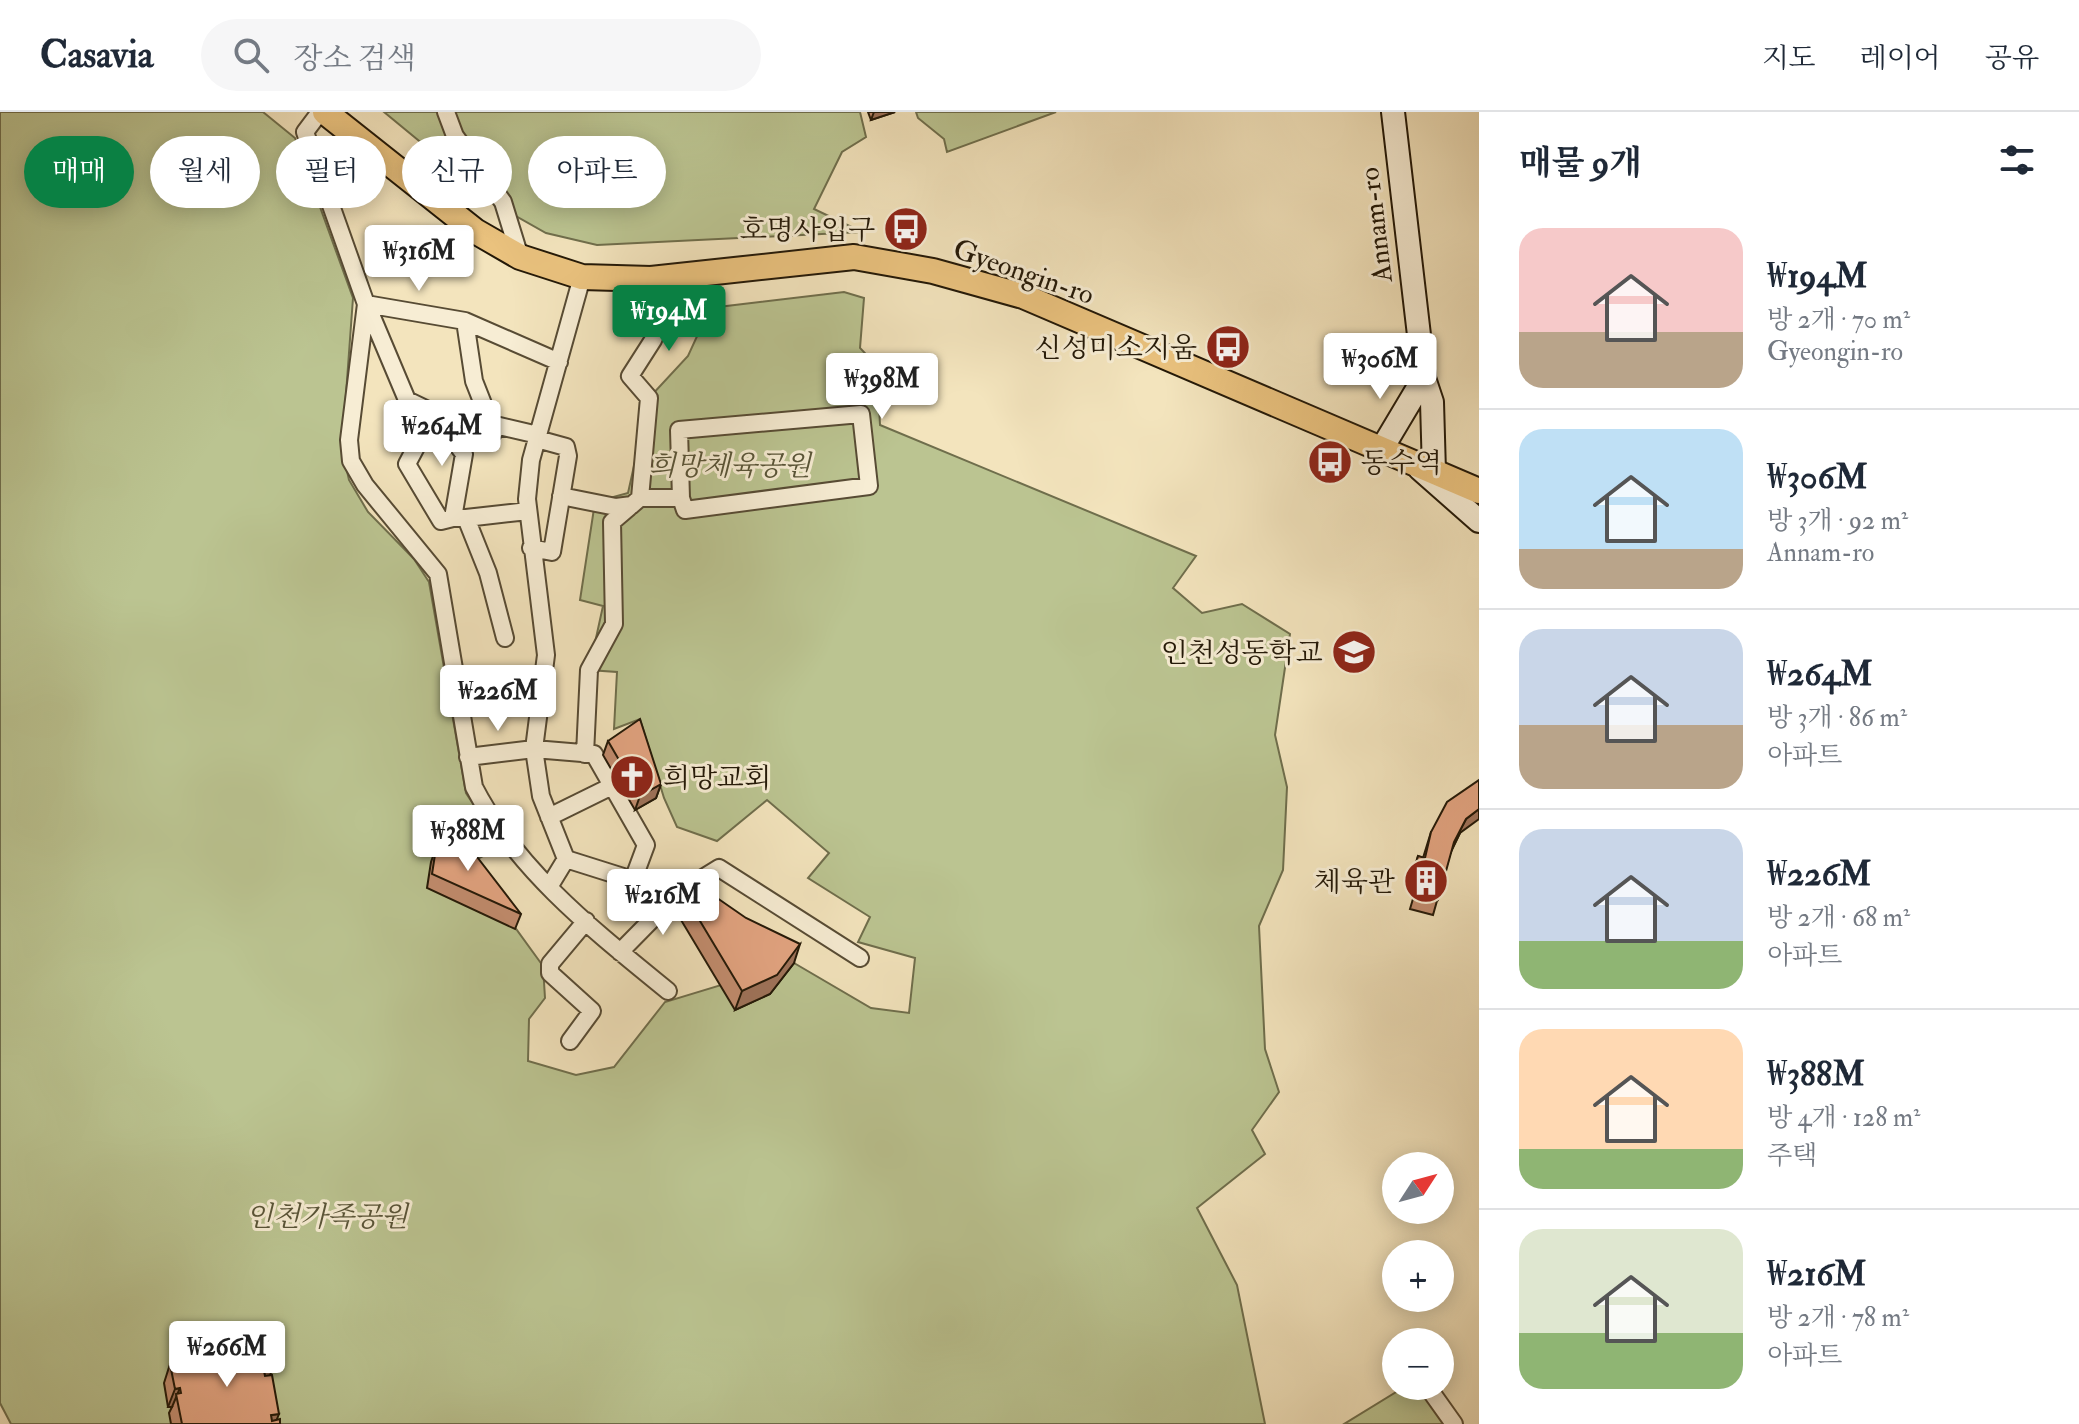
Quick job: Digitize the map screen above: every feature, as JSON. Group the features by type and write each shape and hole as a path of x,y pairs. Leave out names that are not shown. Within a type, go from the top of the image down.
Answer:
{"main road":[{"name":"Gyeongin-ro","path":"323,112 475,231 520,257 582,277 651,279 854,257 933,271 1023,296 1479,491"}],"street":[{"path":"323,112 305,132 366,304 407,400 434,413 464,454 459,518 488,573 505,638"},
{"path":"446,112 455,136 503,202 520,257"},
{"name":"Annam-ro","path":"1393,112 1424,378 1432,402 1424,468"},
{"path":"585,754 589,670 614,624 612,522 636,502 649,398 630,376 653,340 681,275"},
{"path":"566,859 541,796 534,749 546,655 528,511 531,460 582,277"},
{"path":"366,304 465,321 559,362"},
{"path":"366,304 349,440 351,461 365,485 438,574 474,787 488,814 549,887 668,991"},
{"path":"458,443 494,432 474,381 465,321"},
{"path":"1381,450 1424,378"},
{"path":"434,413 407,464 441,521 528,511"},
{"path":"861,414 869,486 685,510 681,498 679,430 861,414"},
{"path":"491,424 566,447 568,456 552,552 531,548"},
{"path":"1424,468 1479,521"},
{"path":"561,496 616,507 681,498"},
{"path":"468,757 534,749 594,754 646,845 633,880"},
{"path":"549,817 612,786"},
{"path":"549,887 566,859"},
{"path":"566,859 677,894"},
{"path":"620,952 677,894 719,868 860,958"},
{"path":"570,1041 592,1011 550,973 550,964 586,921"},
{"path":"1437,1400 1454,1424"}],"green space":[{"path":"0,112 263,112 293,136 276,136 276,208 320,208 353,298 342,449 349,480 368,512 414,559 429,582 466,793 501,846 469,864 543,966 545,998 529,1019 528,1061 576,1075 614,1067 665,1002 794,963 871,1008 909,1013 915,958 858,942 870,917 808,878 829,853 767,800 717,841 677,827 664,798 640,719 614,729 617,672 589,670 603,606 580,600 595,502 628,493 649,398 688,356 710,308 844,292 864,298 860,348 877,366 880,425 1196,556 1173,588 1202,613 1242,604 1290,634 1275,735 1287,787 1283,870 1259,926 1265,1049 1279,1092 1252,1130 1265,1154 1197,1208 1237,1285 1265,1424 11,1424 0,1403"},
{"path":"384,112 860,112 866,137 842,152 814,209 862,232 597,245 546,233 502,208 512,208 512,136 413,136"},
{"path":"916,112 1056,112 947,152 944,139 918,118"},
{"path":"1383,1400 1428,1400 1445,1424 1344,1424"}],"building":[{"path":"640,719 661,784 640,796 608,741"},
{"path":"1479,780 1479,809 1466,819 1454,842 1438,900 1415,895 1421,878 1413,875 1418,856 1425,858 1431,832 1447,802"},
{"path":"464,840 521,914 432,874 436,848"},
{"path":"694,882 746,918 800,944 777,975 742,991 685,896"},
{"path":"267,1345 272,1370 264,1371 265,1376 272,1375 279,1414 271,1415 272,1421 280,1419 280,1424 182,1424 176,1394 181,1393 180,1388 175,1389 170,1364 194,1360 196,1369 201,1368 199,1358 239,1351 240,1358 244,1357 243,1350"}],"place":[{"name":"호명사입구","path":"906,229"},
{"name":"신성미소지움","path":"1228,347"},
{"name":"동수역","path":"1330,462"},
{"name":"인천성동학교","path":"1354,652"},
{"name":"희망교회","path":"632,777"},
{"name":"체육관","path":"1426,881"}],"park label":[{"name":"희망체육공원","path":"730,465"},
{"name":"인천가족공원","path":"327,1216"}]}
